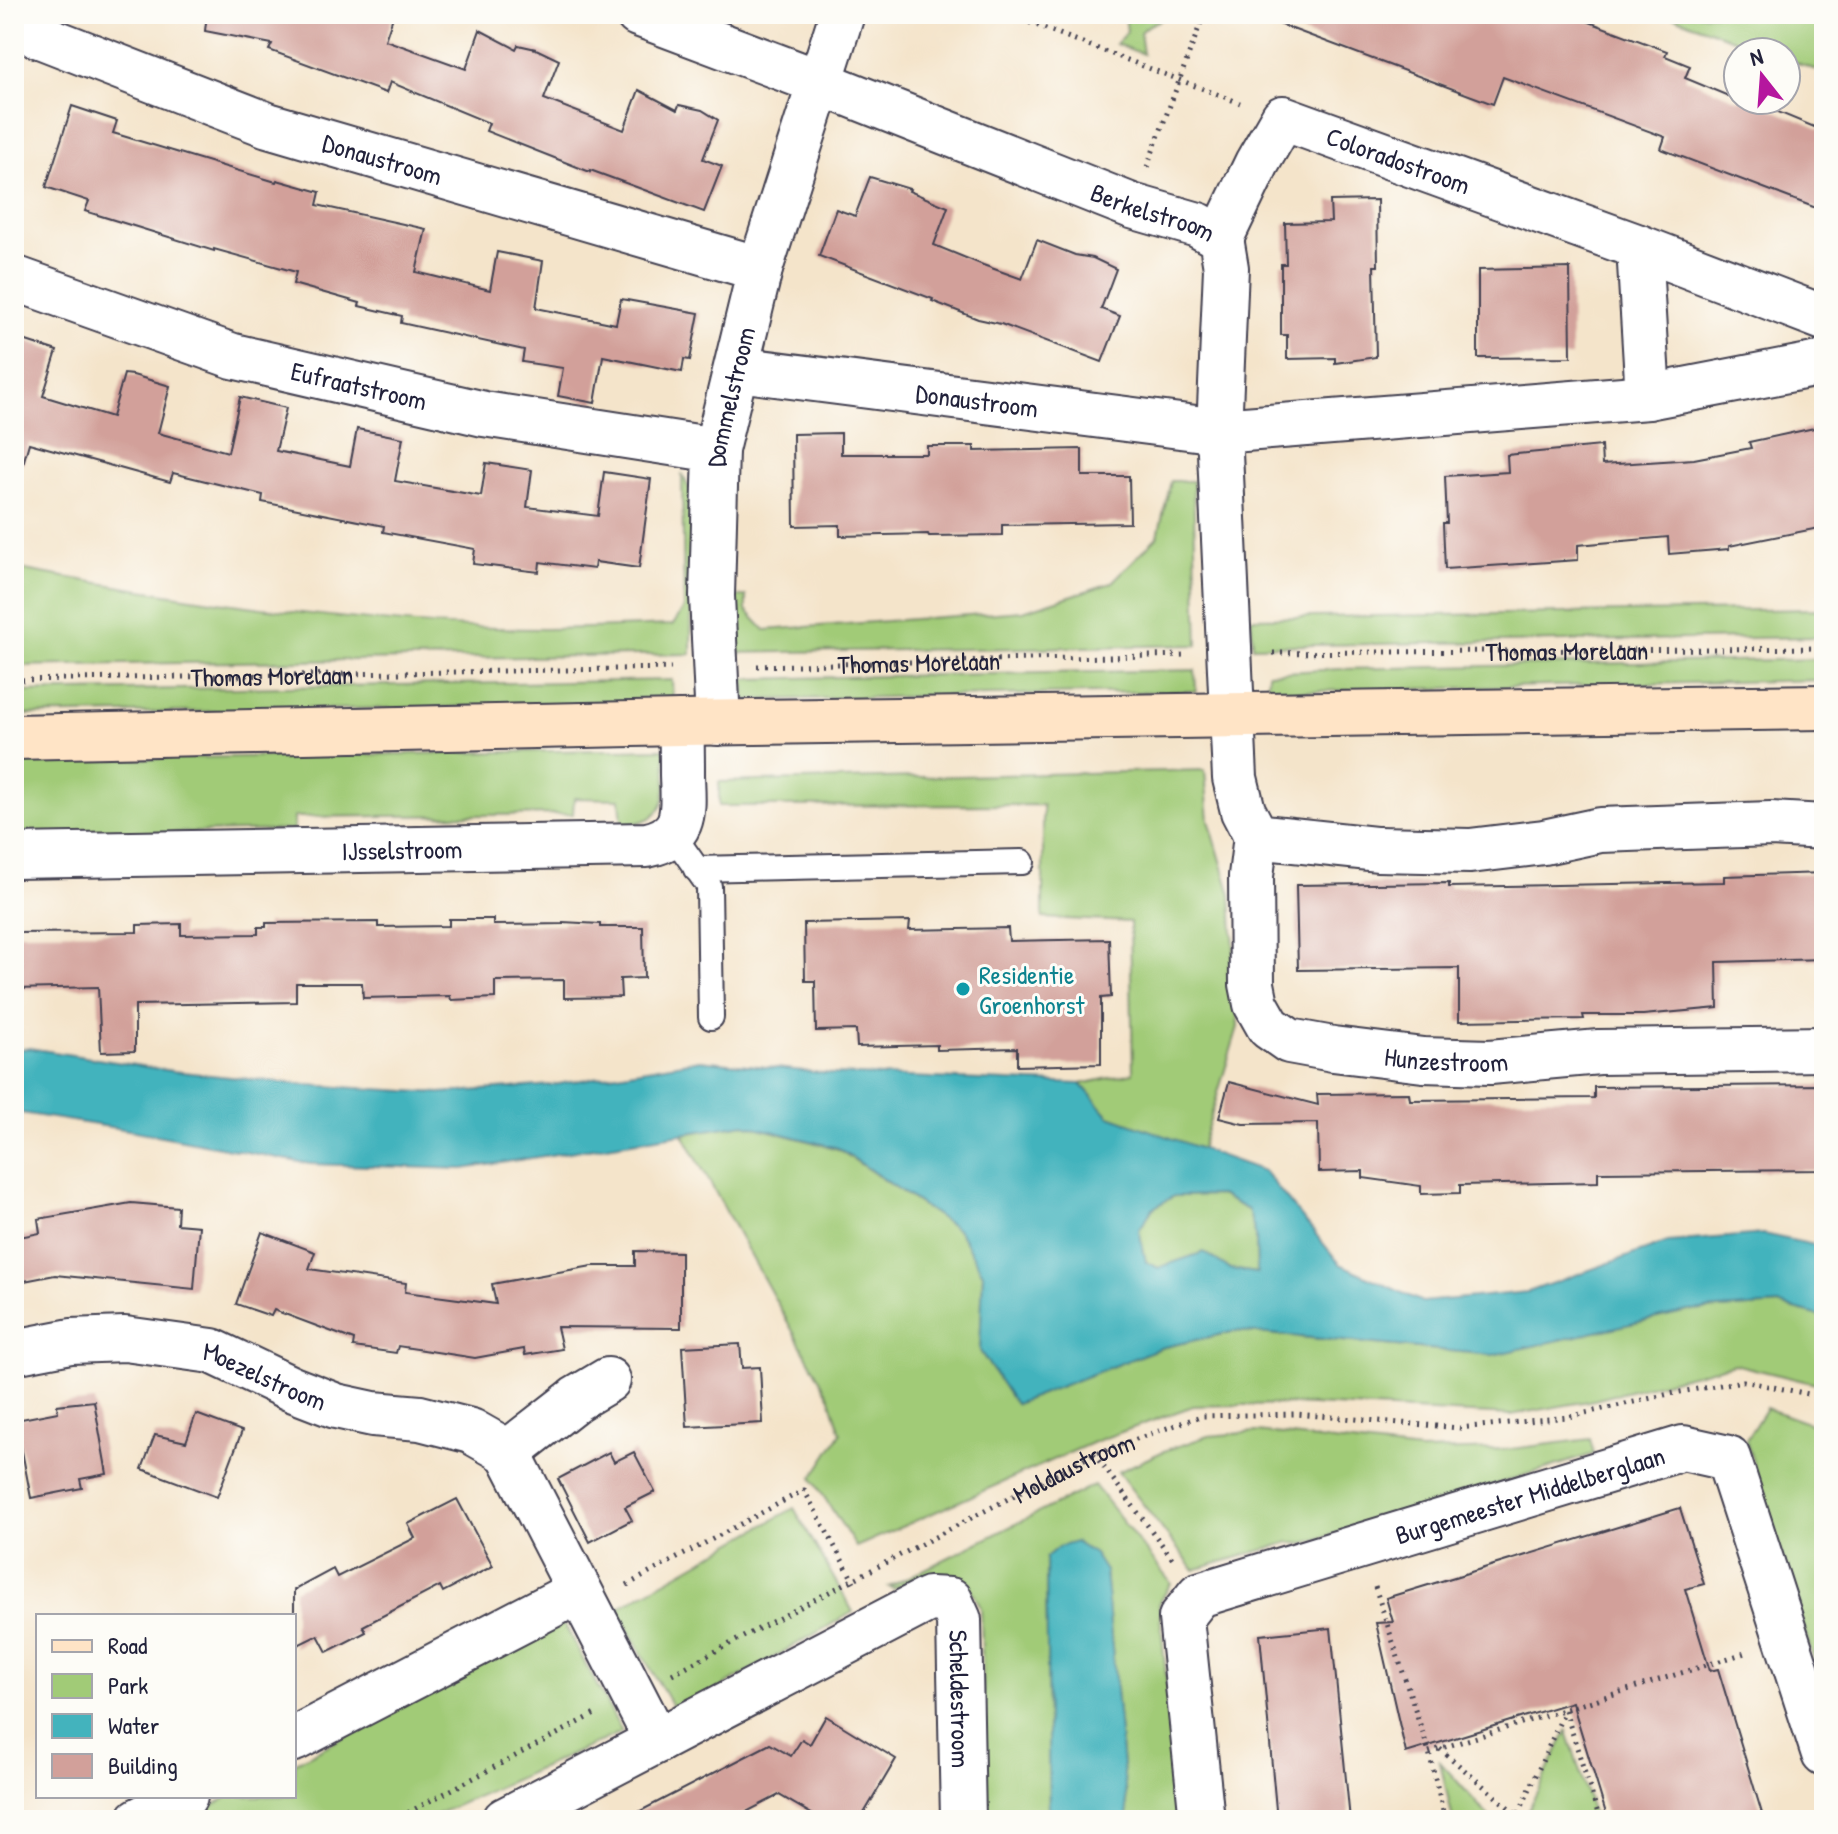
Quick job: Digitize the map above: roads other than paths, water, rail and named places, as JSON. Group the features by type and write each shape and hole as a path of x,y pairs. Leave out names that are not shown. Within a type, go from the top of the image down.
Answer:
{"street":[{"name":"Berkelstroom","path":"638,14 1132,206 1198,225 1221,238 1226,268 1219,431 1232,715"},
{"name":"Dommelstroom","path":"700,723 717,667 712,596 716,450 760,269 842,14"},
{"name":"Donaustroom","path":"14,26 268,125 760,269"},
{"name":"Coloradostroom","path":"1221,238 1257,163 1283,118 1639,247 1824,318"},
{"path":"1639,247 1648,397"},
{"name":"Eufraatstroom","path":"14,278 233,356 484,414 716,450"},
{"path":"1219,431 1648,397 1824,363"},
{"name":"Donaustroom","path":"737,369 1219,431"},
{"path":"14,737 700,723 1824,707"},
{"path":"1232,715 1235,778 1243,811 1256,836 1377,849 1470,851 1544,842 1600,830 1771,824 1824,827"},
{"path":"684,852 683,817 700,723"},
{"name":"Hunzestroom","path":"1256,836 1251,876 1252,984 1256,1004 1269,1027 1289,1041 1423,1060 1490,1062 1599,1052 1824,1049"},
{"name":"IJsselstroom","path":"14,856 662,843 684,852"},
{"name":"Moezelstroom","path":"14,1352 71,1341 125,1339 212,1351 336,1406 373,1414 420,1418 471,1431 508,1452"},
{"path":"505,1820 657,1741 508,1452 576,1399 608,1380"},
{"name":"Burgemeester Middelberglaan","path":"1202,1820 1190,1606 1362,1545 1683,1448 1728,1458 1824,1754"},
{"path":"296,1738 583,1599"},
{"name":"Scheldestroom","path":"657,1741 929,1599 950,1600 959,1620 963,1820"},
{"path":"139,1820 181,1798"}],"lane":[{"path":"684,852 1022,862"},
{"path":"684,852 709,886 711,1017"}],"water":[{"path":"29,1048 172,1071 307,1085 440,1093 552,1085 700,1060 832,1074 1081,1084 1109,1116 1264,1171 1340,1264 1422,1302 1528,1292 1668,1242 1763,1234 1824,1247 1824,1317 1780,1305 1688,1311 1493,1355 1236,1331 1160,1348 1015,1404 980,1351 983,1273 958,1230 838,1148 744,1124 463,1169 310,1164 14,1112 14,1050","holes":["1220,1195 1248,1210 1256,1236 1257,1273 1230,1269 1204,1252 1158,1268 1146,1262 1139,1230 1153,1208 1174,1196"]},
{"path":"1075,1542 1094,1554 1105,1571 1128,1820 1049,1820 1046,1557 1058,1547"}],"place":[{"name":"Residentie Groenhorst","path":"963,989"}]}
